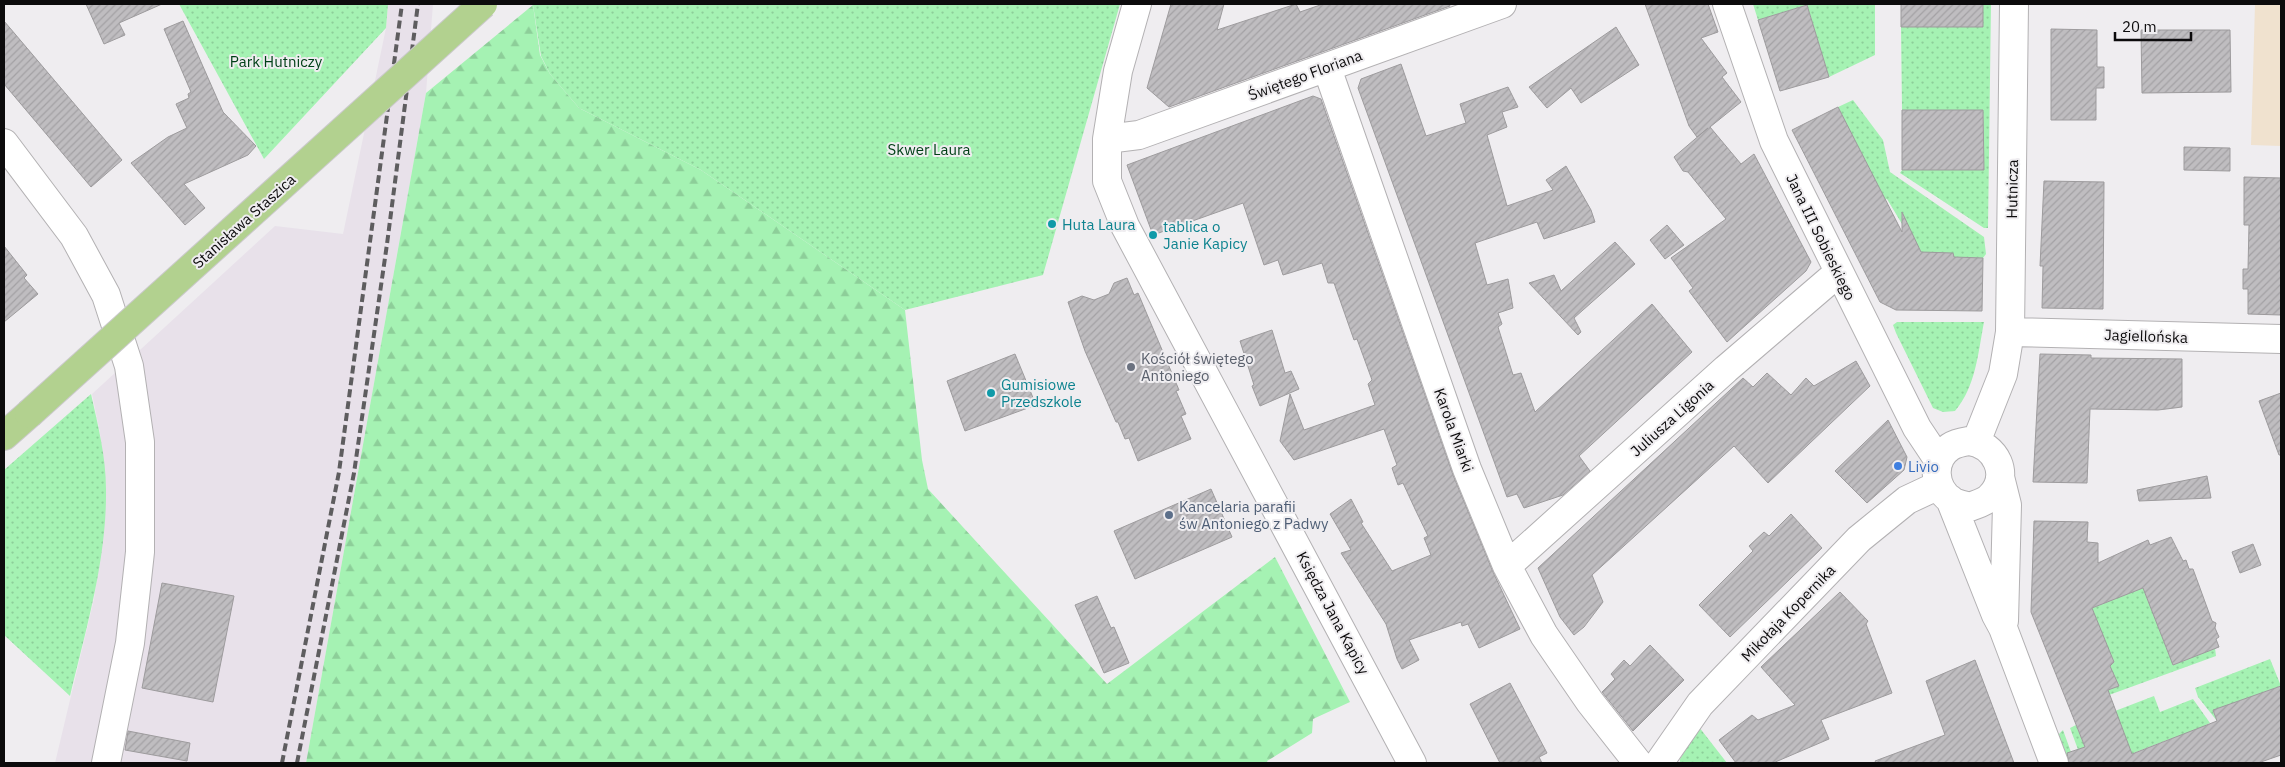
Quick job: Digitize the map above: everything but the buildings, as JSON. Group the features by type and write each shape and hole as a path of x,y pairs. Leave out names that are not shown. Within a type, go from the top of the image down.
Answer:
{"main road":[{"name":"Stanisława Staszica","path":"4,436 483,4"}],"street":[{"name":"Księdza Jana Kapicy","path":"1137,4 1118,71 1107,139 1108,181 1125,226 1412,763"},
{"name":"Świętego Floriana","path":"1107,139 1139,135 1502,4"},
{"name":"Jana III Sobieskiego","path":"1727,4 1774,141 1942,482 1996,615 2004,628 2054,763"},
{"name":"Hutnicza","path":"1991,458 2008,392 2003,374 2010,332 2014,4"},
{"name":"Karola Miarki","path":"1328,68 1467,469 1507,566 1544,635 1590,702 1638,763"},
{"path":"4,144 78,244 106,295 129,366 140,442 140,552 130,643 106,763"},
{"name":"Juliusza Ligonia","path":"1507,566 1726,369 1839,272"},
{"name":"Jagiellońska","path":"2010,332 2281,339"},
{"path":"1969,441 1991,458 1997,488 1990,498 1980,503 1970,507 1942,482 1945,452 1956,444 1969,441"},
{"name":"Jana III Sobieskiego","path":"1991,458 2007,505 2004,628"},
{"name":"Mikołaja Kopernika","path":"1658,763 1700,704 1859,539 1908,500 1942,482"}],"shaded area":[{"path":"388,4 433,4 426,93 306,763 55,763 94,599 102,542 106,488 100,433 92,394 275,226 343,234 386,28"},
{"path":"2255,4 2281,4 2281,146 2251,145"}],"green space":[{"name":"Park Hutniczy","path":"179,4 388,4 386,28 264,159"},
{"name":"Skwer Laura","path":"534,4 1120,4 1043,275 905,310 701,170 579,108 550,74 541,56"},
{"path":"1753,4 1875,4 1875,55 1829,77 1807,5 1758,20"},
{"path":"1983,4 1991,4 1988,228 1984,228 1900,173 1902,170 1984,170 1983,110 1902,110 1901,27 1983,27"},
{"path":"533,5 540,55 550,74 579,108 701,170 905,310 922,460 928,489 1107,684 1275,557 1350,702 1313,719 1312,733 1267,761 1268,763 306,763 426,93"},
{"path":"1853,100 1883,140 1890,172 1984,237 1986,254 1983,258 1919,257 1907,223 1902,224 1887,199 1840,222 1872,174 1838,107"},
{"path":"1897,322 1984,322 1972,380 1968,391 1955,411 1943,412 1933,408 1896,333 1893,325"},
{"path":"91,394 105,465 105,515 99,568 89,620 70,696 4,635 4,470"},
{"path":"2140,579 2173,665 2215,648 2216,656 2109,695 2107,690 2118,686 2110,666 2114,662 2088,610 2109,601"},
{"path":"2270,659 2281,686 2213,711 2217,721 2198,697 2195,688"},
{"path":"2154,696 2160,712 2193,699 2210,723 2206,725 2207,729 2170,739 2131,754 2115,711"},
{"path":"2076,725 2085,747 2082,748 2088,763 2083,763 2070,728"},
{"path":"1699,727 1727,763 1680,763 1680,759"},
{"path":"2063,730 2075,763 2065,763 2057,740"}],"railway":[{"path":"282,763 339,472 402,4"},
{"path":"297,763 354,473 387,244 418,4"}],"place":[{"name":"Huta Laura","path":"1052,224"},
{"name":"tablica o Janie Kapicy","path":"1153,235"},
{"name":"Kościół świętego Antoniego","path":"1131,367"},
{"name":"Gumisiowe Przedszkole","path":"991,393"},
{"name":"Livio","path":"1898,466"},
{"name":"Kancelaria parafii św Antoniego z Padwy","path":"1169,515"}]}
